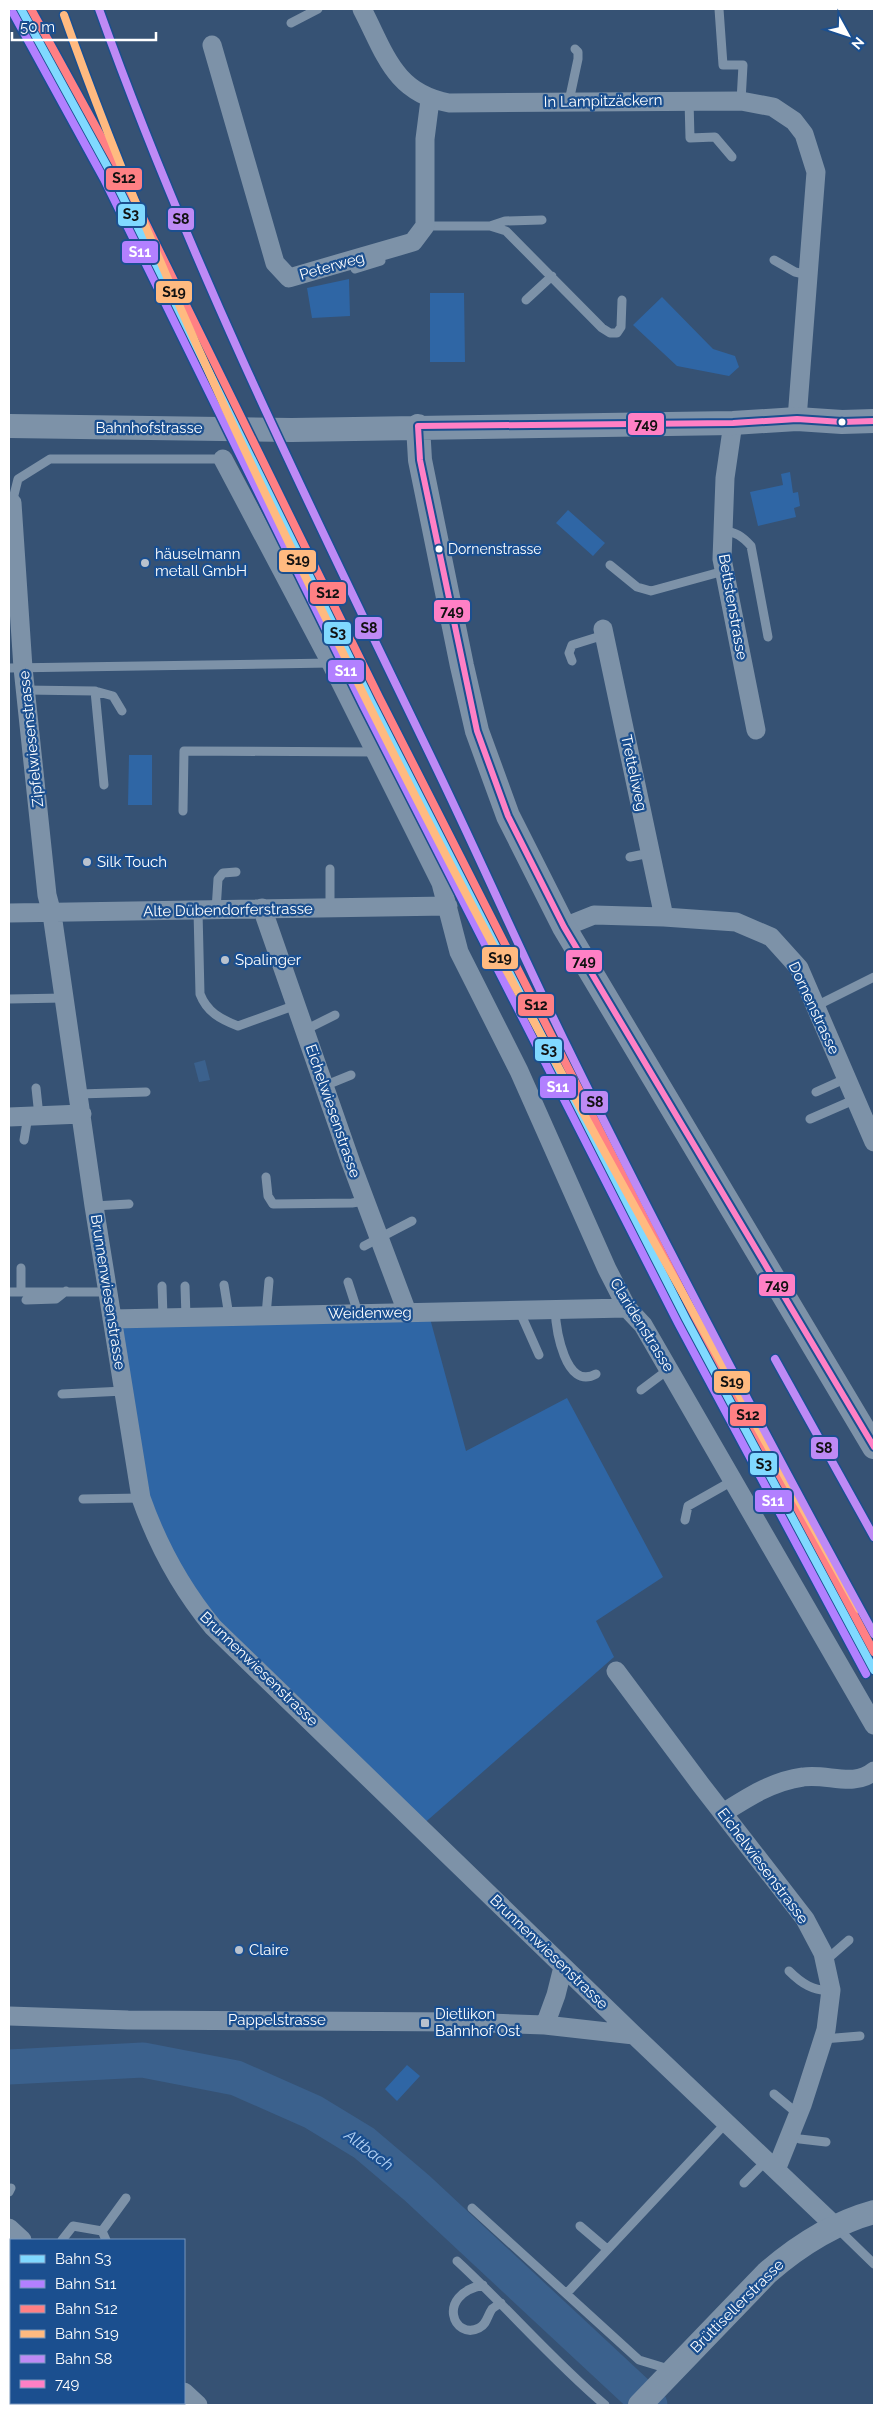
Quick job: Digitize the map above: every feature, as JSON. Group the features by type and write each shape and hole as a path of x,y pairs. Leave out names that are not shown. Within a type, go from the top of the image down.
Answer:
{"street":[{"name":"In Lampitzäckern","path":"362,9 395,73 406,84 430,100 449,103 741,101 773,108 784,113 794,121 804,134 810,148 816,172 796,419"},
{"name":"Peterweg","path":"212,45 275,263 289,278 413,242"},
{"path":"413,242 425,226 429,175 425,139 430,100"},
{"name":"Bahnhofstrasse","path":"9,426 292,430 418,426 733,423 796,419 874,422"},
{"name":"Bettstenstrasse","path":"733,423 721,477 724,571 756,730"},
{"path":"418,426 420,460 437,549 477,731 508,816 564,927 874,1446"},
{"name":"Claridenstrasse","path":"223,459 332,663 441,883 459,952 523,1079 627,1308 643,1325 874,1725"},
{"name":"Zipfelwiesenstrasse","path":"12,503 16,668 25,690 47,895 52,914"},
{"name":"Tretteliweg","path":"603,632 664,918"},
{"name":"Alte Dübendorferstrasse","path":"9,913 52,914 262,908 448,906"},
{"name":"Eichelwiesenstrasse","path":"262,908 365,1201 372,1242 406,1312"},
{"name":"Brunnenwiesenstrasse","path":"52,914 94,1206 141,1498 155,1536 171,1569 190,1600 213,1627 563,1967 836,2227"},
{"name":"Dornenstrasse","path":"564,927 594,915 664,918 736,922 771,938 799,968 856,1099 870,1121 874,1142"},
{"path":"9,1117 82,1114"},
{"name":"Weidenweg","path":"112,1319 555,1308 627,1308"},
{"name":"Eichelwiesenstrasse","path":"616,1672 805,1919 823,1953 831,1990 824,2039 790,2135 771,2165"},
{"path":"723,1813 770,1785 804,1776 813,1771 861,1779 874,1771"},
{"path":"545,2025 556,1995 563,1967"},
{"name":"Pappelstrasse","path":"9,2016 128,2020 334,2020 545,2025 634,2035"},
{"name":"Brüttisellerstrasse","path":"648,2397 767,2272 809,2241 836,2227 874,2212"},
{"path":"9,2228 21,2239"},
{"path":"185,2393 198,2405"}],"lane":[{"path":"291,23 318,9"},
{"path":"720,9 723,65 743,66 741,101"},
{"path":"568,101 578,59 576,49"},
{"path":"689,100 690,138 715,137 732,157"},
{"path":"490,226 505,221 542,220"},
{"path":"425,226 490,226 506,231 602,328 610,333 617,333 622,327 622,300"},
{"path":"355,269 400,254 413,242"},
{"path":"774,260 795,272 808,276"},
{"path":"526,300 552,276"},
{"path":"12,503 18,479 50,459 223,459"},
{"path":"722,531 733,532 742,536 751,546 768,637"},
{"path":"610,565 637,588 651,591 724,571"},
{"path":"572,661 570,653 572,645 603,632"},
{"path":"16,668 332,663"},
{"path":"25,690 95,691 113,696 122,711"},
{"path":"95,691 104,785"},
{"path":"183,811 184,751 376,752"},
{"path":"630,857 650,853"},
{"path":"330,869 330,907"},
{"path":"236,872 223,873 218,879 207,910 200,994 204,1006 220,1019 238,1026 296,1005"},
{"path":"816,1006 874,977"},
{"path":"9,999 64,998"},
{"path":"305,1030 335,1014"},
{"path":"324,1086 351,1075"},
{"path":"816,1092 847,1078"},
{"path":"24,1140 34,1116 36,1088"},
{"path":"79,1094 146,1092"},
{"path":"810,1119 856,1099"},
{"path":"266,1176 265,1185 273,1204 352,1203 365,1201"},
{"path":"94,1206 129,1204"},
{"path":"372,1242 412,1221"},
{"path":"21,1268 23,1296"},
{"path":"266,1315 269,1281"},
{"path":"348,1282 358,1313"},
{"path":"224,1285 229,1316"},
{"path":"162,1286 163,1317"},
{"path":"185,1286 186,1317"},
{"path":"9,1292 23,1296 67,1291 108,1292"},
{"path":"555,1308 556,1327 564,1353 574,1371 582,1378 588,1378 596,1374"},
{"path":"519,1309 540,1355"},
{"path":"641,1390 669,1369"},
{"path":"62,1394 124,1391"},
{"path":"685,1520 688,1506 734,1480"},
{"path":"82,1499 141,1498"},
{"path":"825,1961 849,1940"},
{"path":"789,1971 809,1986 822,1991 831,1990"},
{"path":"824,2039 860,2036"},
{"path":"774,2094 798,2114"},
{"path":"567,2293 726,2123"},
{"path":"790,2135 800,2139 826,2142"},
{"path":"744,2183 771,2165"},
{"path":"102,2231 126,2198"},
{"path":"472,2208 638,2360 674,2370"},
{"path":"63,2239 74,2226 102,2231"},
{"path":"580,2226 607,2249"},
{"path":"836,2227 874,2264"},
{"path":"102,2231 106,2239"},
{"path":"457,2261 501,2303 567,2373 605,2405"},
{"path":"483,2285 471,2288 458,2298 452,2309 454,2318 459,2326 468,2330 478,2328 487,2320 491,2310 501,2303"}],"shaded area":[{"path":"349,279 350,316 312,318 307,288"},
{"path":"430,293 464,293 465,362 430,362"},
{"path":"662,297 713,349 735,356 739,367 729,376 677,366 633,325"},
{"path":"790,472 793,493 798,492 800,506 794,508 796,517 758,526 750,492 783,485 781,474"},
{"path":"568,510 605,543 593,556 556,523"},
{"path":"129,755 152,755 152,805 128,805"},
{"path":"205,1060 210,1080 199,1082 194,1063"},
{"path":"428,1311 466,1451 567,1398 663,1577 596,1621 614,1657 421,1826 234,1648 155,1537 112,1319"},
{"path":"407,2065 420,2076 397,2101 385,2089"}],"waterway":[{"name":"Altbach","path":"9,2067 143,2060 236,2078 313,2112 364,2143 417,2188 650,2405"}],"rail line":[{"name":"S3","path":"21,9 112,175 371,701 686,1319 874,1670"},
{"name":"S12","path":"31,9 120,171 379,697 694,1315 874,1652"},
{"name":"S8","path":"99,9 135,106 214,296 299,483 450,796 547,1005 677,1265 874,1634"},
{"name":"S11","path":"13,13 104,179 363,705 678,1323 866,1674"},
{"name":"S19","path":"64,15 127,181 196,343 232,424 348,663 408,783 533,1021 662,1257 859,1609"},
{"name":"S8","path":"775,1359 874,1537"}],"transit line":[{"name":"749","path":"418,426 733,423 797,419 842,422 874,421"},
{"name":"749","path":"418,426 420,460 477,731 508,816 564,927 874,1447"}],"place":[{"name":"Dornenstrasse","path":"439,549"},
{"name":"häuselmann metall GmbH","path":"145,563"},
{"name":"Silk Touch","path":"87,862"},
{"name":"Spalinger","path":"225,960"},
{"name":"Claire","path":"239,1950"},
{"name":"Dietlikon Bahnhof Ost","path":"425,2023"}]}
